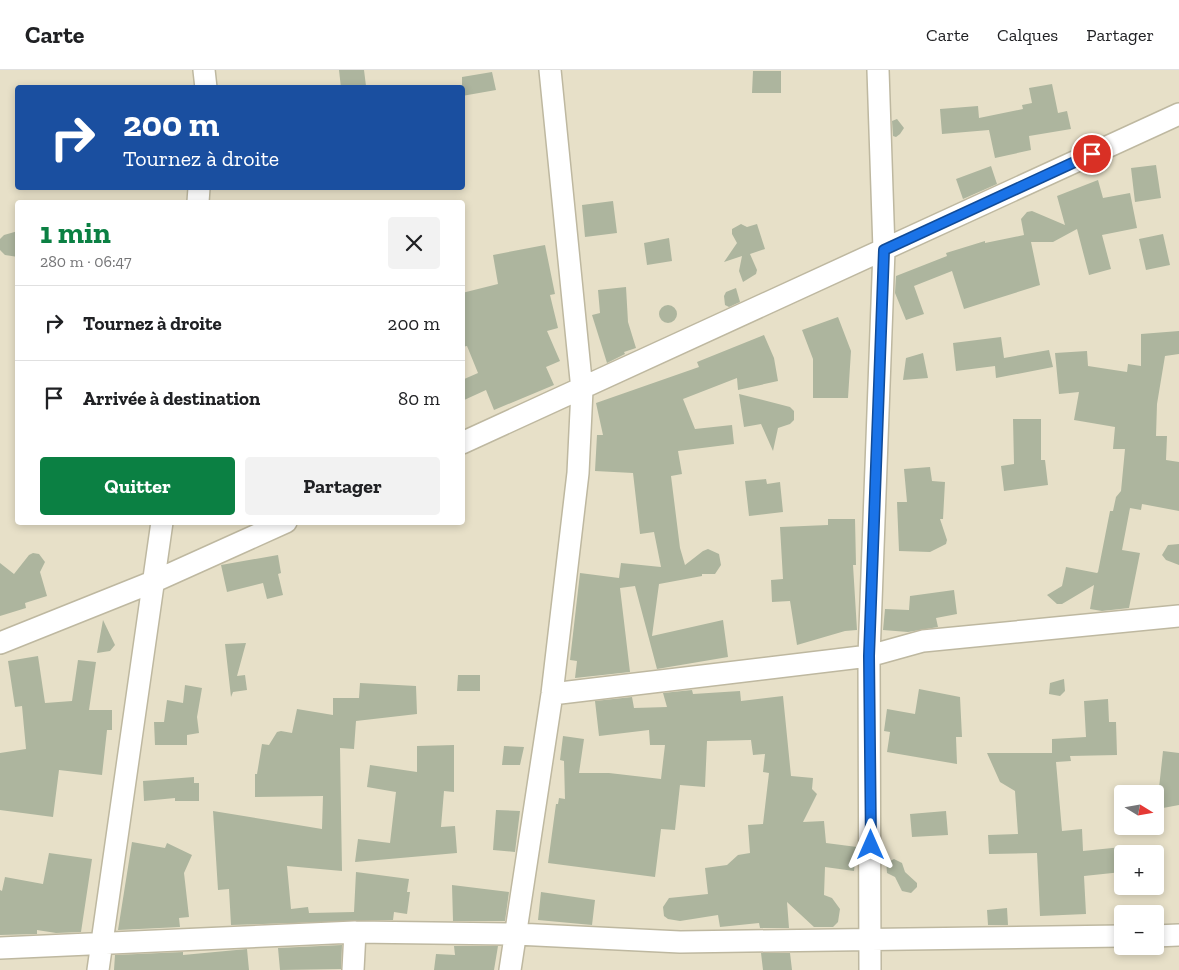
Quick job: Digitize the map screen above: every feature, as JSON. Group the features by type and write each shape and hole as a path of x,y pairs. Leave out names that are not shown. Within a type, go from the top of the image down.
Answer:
{"street":[{"path":"204,70 206,85"},
{"path":"510,970 552,694 578,473 582,390 550,70"},
{"path":"870,970 869,656 884,250 878,70"},
{"path":"465,442 582,390 1179,114"},
{"path":"98,970 162,525"},
{"path":"0,643 155,581 279,525"},
{"path":"552,694 869,656 923,641 1179,616"},
{"path":"353,970 355,932"},
{"path":"0,948 355,932 516,934 680,942 1114,936"},
{"path":"1164,936 1179,935"}],"building":[{"path":"339,70 364,70 366,85 341,85"},
{"path":"753,71 781,71 781,93 752,93"},
{"path":"492,72 496,90 465,95 465,85 462,85 462,77"},
{"path":"1052,84 1058,113 1067,111 1071,129 1029,136 1031,150 995,158 989,130 942,134 940,109 978,106 979,118 1023,109 1022,105 1032,103 1029,88"},
{"path":"897,119 904,128 896,137 893,136 892,121"},
{"path":"1156,165 1161,198 1135,202 1131,168"},
{"path":"991,166 997,184 963,199 956,179"},
{"path":"1098,180 1103,198 1130,193 1137,228 1102,235 1111,269 1089,275 1077,229 1053,242 1031,242 1040,285 964,309 952,271 914,286 924,314 906,320 895,293 896,276 947,256 946,253 985,241 985,243 1024,235 1021,219 1027,212 1032,211 1065,225 1057,196"},
{"path":"613,201 617,233 585,237 582,205"},
{"path":"741,224 747,227 757,224 765,249 750,254 757,270 756,274 743,282 739,271 742,256 724,262 737,243 732,234 732,229"},
{"path":"15,232 15,257 5,255 0,250 0,239 4,235"},
{"path":"1163,234 1170,265 1146,270 1139,239"},
{"path":"669,238 672,261 647,265 644,243"},
{"path":"545,245 555,294 550,295 558,328 547,331 560,361 546,367 554,385 494,410 486,390 465,400 465,379 478,373 467,346 465,346 465,292 498,284 493,255"},
{"path":"626,287 628,322 636,348 624,352 625,354 607,363 592,315 600,313 598,290"},
{"path":"736,288 740,302 729,307 725,305 724,296 726,292"},
{"path":"668,305 674,308 677,314 674,320 668,323 662,320 659,314 662,308"},
{"path":"838,317 851,351 848,398 813,398 813,359 802,330"},
{"path":"1179,331 1179,354 1165,356 1157,404 1156,436 1167,436 1166,460 1179,462 1179,511 1142,504 1141,510 1130,508 1122,550 1140,553 1129,608 1102,611 1090,609 1094,585 1062,604 1057,604 1047,595 1062,586 1066,567 1098,572 1110,511 1113,511 1116,497 1121,491 1125,449 1113,449 1115,427 1074,420 1079,392 1059,394 1055,353 1087,351 1088,366 1127,372 1128,364 1141,366 1141,334"},
{"path":"764,335 774,358 778,381 738,390 737,378 683,399 695,429 732,425 734,444 678,451 682,474 671,476 680,548 685,565 708,549 719,554 721,565 715,574 702,574 702,576 659,584 652,636 723,620 728,657 657,669 635,586 620,588 630,672 575,678 577,661 570,660 580,573 619,578 621,563 661,567 654,532 640,534 633,473 595,471 597,435 603,435 596,403 699,367 697,362"},
{"path":"1001,337 1004,358 1049,350 1053,367 996,378 995,366 956,371 953,343"},
{"path":"923,353 928,378 903,380 906,358"},
{"path":"739,394 790,407 794,411 794,420 790,424 778,428 773,451 761,424 744,427"},
{"path":"1013,419 1041,419 1041,460 1045,460 1048,485 1004,491 1001,466 1014,464"},
{"path":"930,467 932,481 945,482 943,519 940,519 947,540 946,544 930,552 899,551 897,502 907,502 904,469"},
{"path":"766,479 767,484 780,482 783,512 749,516 745,481"},
{"path":"828,519 855,519 856,565 853,565 857,630 845,631 797,645 790,601 772,602 771,580 783,579 780,527 828,525"},
{"path":"1179,544 1179,565 1166,560 1162,555 1168,545"},
{"path":"33,553 39,554 45,562 40,572 47,596 25,603 26,608 0,616 0,563 14,574 29,555"},
{"path":"278,555 281,573 278,574 283,595 267,599 263,583 227,592 221,565"},
{"path":"954,590 957,614 936,618 938,627 908,632 883,630 885,609 909,610 910,596"},
{"path":"103,620 115,645 110,651 97,653"},
{"path":"246,643 237,676 245,675 247,690 233,692 231,697 225,644"},
{"path":"38,656 45,703 72,701 78,660 96,662 89,710 112,710 112,730 107,730 102,775 59,770 53,817 0,810 0,753 26,749 22,706 15,707 8,661"},
{"path":"458,675 480,675 480,691 457,691"},
{"path":"1064,679 1065,691 1060,696 1049,694 1050,683"},
{"path":"360,683 416,686 417,714 356,721 354,749 340,748 342,871 287,866 291,909 308,907 309,913 354,912 356,872 409,879 407,892 410,892 407,914 394,912 393,920 231,925 229,889 218,890 213,811 322,829 323,796 255,797 255,774 257,774 262,744 269,745 277,732 292,733 297,709 333,715 333,698 359,698"},
{"path":"185,685 202,688 197,717 199,733 187,735 187,745 155,745 154,722 164,722 167,700 183,703"},
{"path":"919,689 960,697 962,737 956,737 957,764 887,752 890,732 884,731 887,709 915,714"},
{"path":"692,690 693,694 740,691 741,701 783,696 791,776 813,778 812,789 817,794 803,822 824,821 826,843 857,847 854,871 825,867 824,895 832,898 840,909 838,922 833,927 814,927 787,902 789,928 760,928 759,923 720,927 718,915 680,921 668,919 664,916 663,907 669,898 708,894 705,868 727,865 738,855 750,853 748,825 763,824 769,773 763,772 765,754 753,755 751,740 707,741 705,787 680,785 675,830 661,829 655,877 548,863 556,804 558,804 559,798 565,799 564,761 560,760 563,736 584,739 579,773 609,773 661,779 665,745 650,745 649,730 599,736 595,701 632,697 634,708 667,707 663,693"},
{"path":"1108,699 1109,722 1116,722 1117,755 1070,756 1071,761 1056,762 1062,831 1082,829 1083,851 1114,848 1114,873 1084,876 1086,914 1040,916 1037,853 989,854 988,835 1018,834 1015,791 1000,782 987,753 1052,753 1052,739 1086,737 1084,701"},
{"path":"454,745 454,792 444,791 441,827 455,826 457,853 355,862 358,839 390,843 396,792 367,787 370,765 417,772 417,746"},
{"path":"504,746 524,747 520,765 502,765"},
{"path":"1163,751 1179,753 1179,805 1164,808 1164,785 1159,785"},
{"path":"194,777 194,783 199,783 199,801 175,801 175,798 144,801 143,781"},
{"path":"496,810 520,811 515,852 493,850"},
{"path":"946,811 948,835 912,837 910,814"},
{"path":"132,842 165,848 167,843 192,855 184,873 189,917 179,918 180,927 118,930"},
{"path":"49,853 92,859 81,932 56,933 37,930 37,934 0,935 0,890 2,891 5,877 43,884"},
{"path":"894,859 902,863 905,872 917,883 917,887 911,893 902,891 895,877 887,873 886,861"},
{"path":"452,885 509,892 505,921 453,921"},
{"path":"541,892 595,900 592,925 538,920"},
{"path":"1007,908 1008,925 988,925 987,910"},
{"path":"342,945 341,969 280,970 278,948"},
{"path":"454,946 498,946 494,970 434,970 436,954 455,955"},
{"path":"247,949 249,970 114,970 115,955 183,952 183,955"},
{"path":"761,953 790,953 792,970 763,970"}],"route":[{"path":"871,845 869,656 884,250 1092,154"}]}
